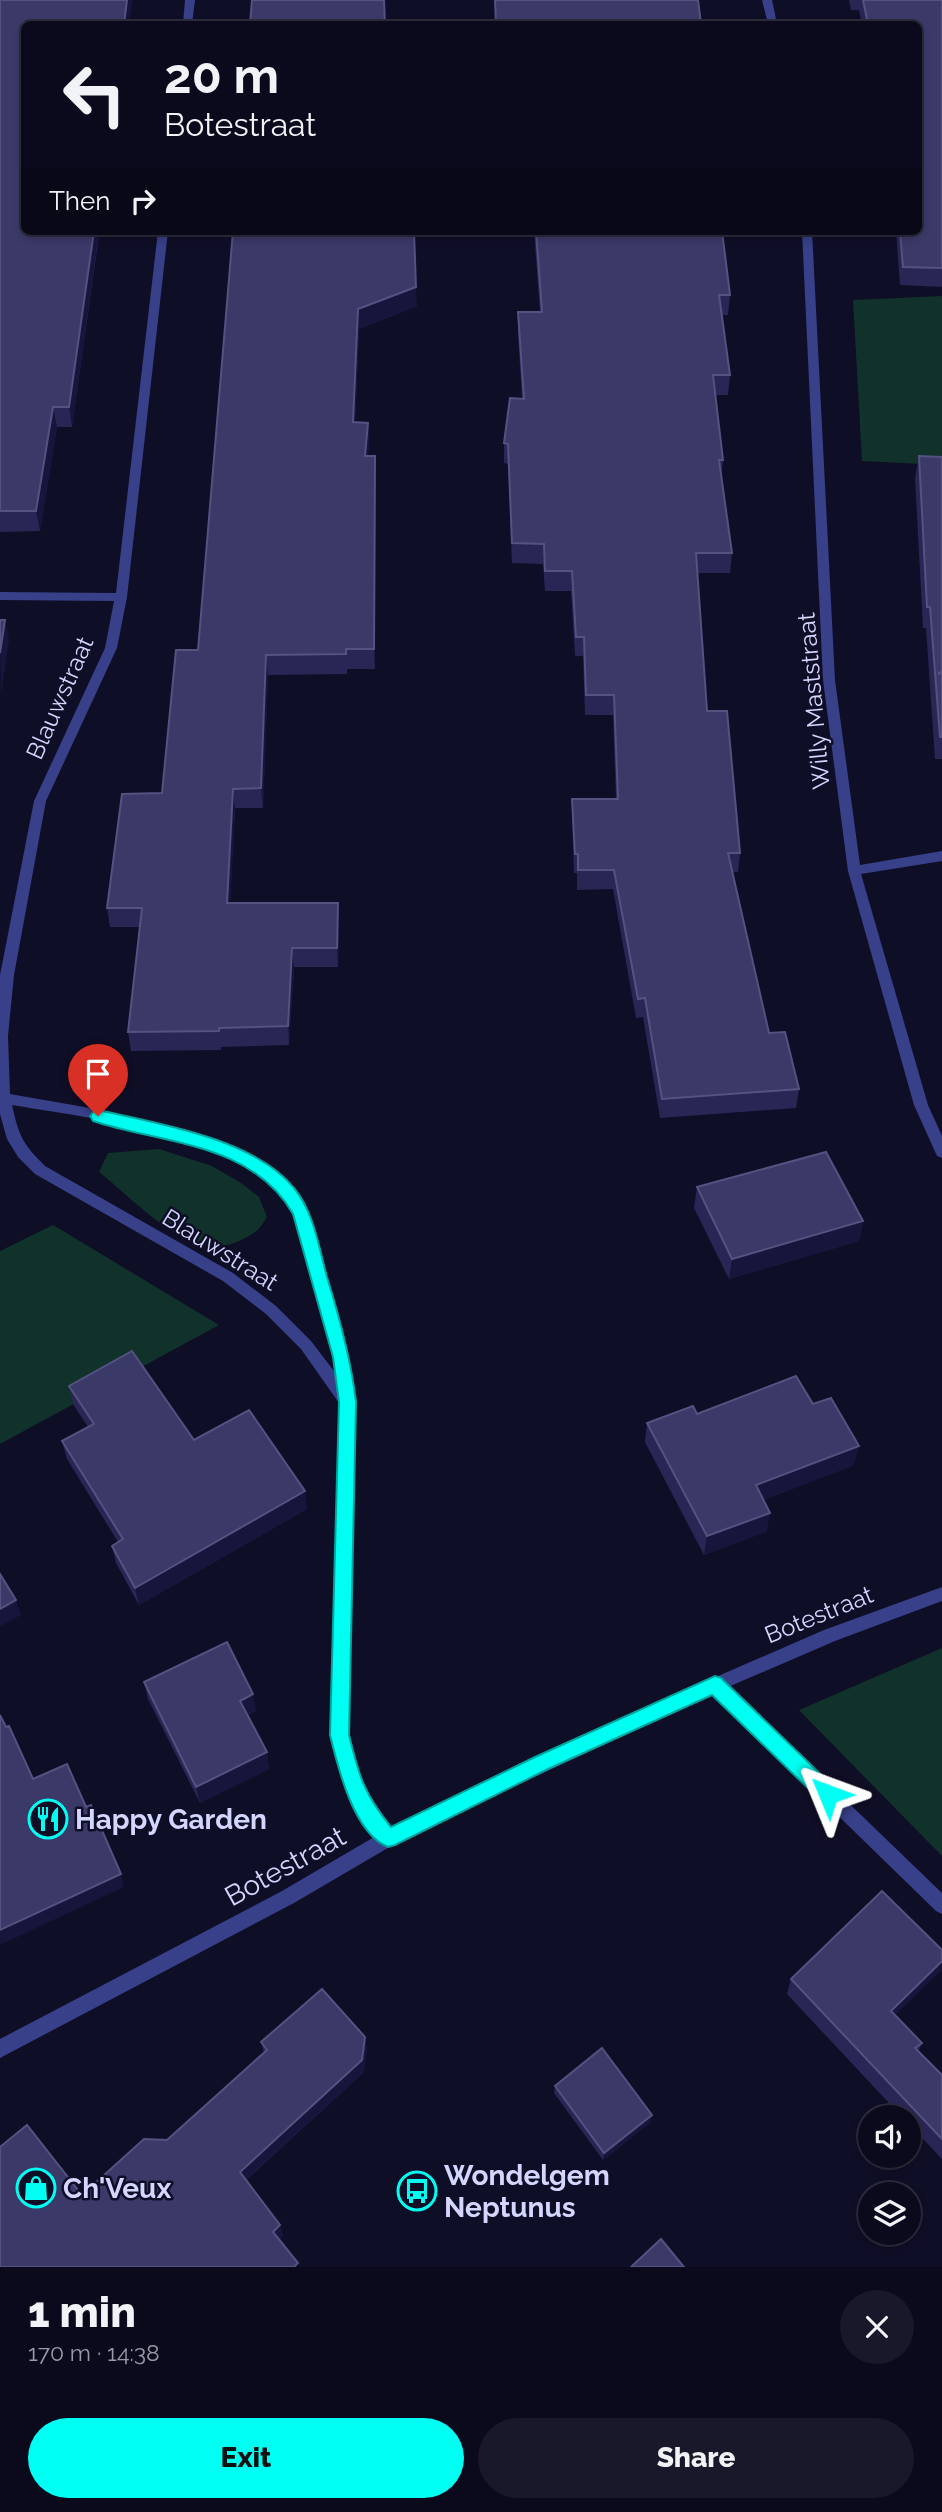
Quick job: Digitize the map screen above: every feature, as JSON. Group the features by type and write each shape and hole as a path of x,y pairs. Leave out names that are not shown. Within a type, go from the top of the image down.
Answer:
{"street":[{"path":"188,21 190,0"},
{"path":"767,0 772,21"},
{"name":"Blauwstraat","path":"163,235 121,597 111,648 40,801 7,975 1,1036 3,1098 12,1135 23,1153 40,1170 228,1277 271,1310 306,1345 347,1402"},
{"name":"Willy Maststraat","path":"807,235 829,680 854,872 920,1105 942,1152"},
{"path":"0,596 121,597"},
{"path":"854,872 942,856"},
{"name":"Blauwstraat","path":"3,1098 194,1138 255,1164 274,1177 289,1193 301,1213 342,1357 347,1402 340,1735 351,1782 366,1811 388,1838"},
{"name":"Botestraat","path":"0,2049 288,1897 388,1838 541,1763 830,1635 942,1594"},
{"path":"715,1685 942,1905"}],"green space":[{"path":"942,296 942,465 862,461 853,300"},
{"path":"159,1149 212,1166 241,1183 259,1197 267,1217 261,1226 239,1241 220,1246 202,1244 164,1226 99,1172 108,1153"},
{"path":"53,1225 219,1325 0,1444 0,1251"},
{"path":"942,1648 942,1856 799,1710"}],"building":[{"path":"0,0 127,0 124,21 21,21 21,235 93,235 69,407 53,407 36,511 0,511"},
{"path":"252,0 384,0 385,21 250,21"},
{"path":"495,0 698,0 701,21 496,21"},
{"path":"863,0 942,0 942,268 903,267 900,235 922,235 922,21 867,21"},
{"path":"233,235 414,235 416,287 358,309 353,422 368,423 365,456 375,456 374,649 346,649 346,654 266,655 261,788 233,789 227,903 338,903 337,948 292,948 288,1026 219,1028 219,1031 128,1032 142,908 107,908 122,794 162,793 176,650 198,650"},
{"path":"536,235 722,235 730,295 719,295 730,375 713,375 723,460 719,460 732,553 696,553 707,711 727,711 740,853 728,853 769,1033 785,1032 799,1089 662,1099 645,998 638,999 614,870 578,870 572,799 618,799 614,695 586,695 584,637 576,637 572,571 545,571 544,544 512,543 508,444 504,443 510,398 524,399 518,312 542,312"},
{"path":"919,456 942,457 942,671 938,674 942,673 942,737 930,607 927,607"},
{"path":"0,620 5,620 0,653"},
{"path":"826,1152 863,1221 732,1259 697,1187"},
{"path":"132,1351 194,1440 249,1410 305,1491 135,1588 112,1546 123,1539 62,1441 94,1424 69,1386"},
{"path":"796,1376 813,1404 831,1398 859,1446 756,1485 770,1513 707,1536 647,1423 693,1406 697,1414"},
{"path":"0,1574 16,1600 0,1609"},
{"path":"227,1642 253,1694 240,1701 267,1752 196,1787 144,1682"},
{"name":"Happy Garden","path":"0,1715 6,1727 9,1726 33,1779 67,1764 86,1807 91,1805 121,1874 0,1930"},
{"path":"882,1891 942,1950 942,1961 891,2011 922,2043 915,2048 942,2075 942,2139 921,2117 921,2105 910,2105 791,1979"},
{"path":"322,1989 365,2037 362,2060 240,2172 280,2225 273,2232 298,2263 294,2267 0,2267 0,2147 27,2125 82,2195 144,2139 167,2140 267,2050 261,2042"},
{"path":"602,2048 652,2115 604,2153 555,2086"},
{"path":"661,2239 684,2267 631,2267"}],"place":[{"name":"Happy Garden","path":"48,1819"},
{"name":"Ch'Veux","path":"36,2188"},
{"name":"Wondelgem Neptunus","path":"417,2191"}],"route":[{"path":"98,1116 194,1138 255,1164 274,1177 289,1193 301,1213 342,1357 347,1402 340,1735 351,1782 366,1811 388,1838 541,1763 715,1685 828,1794"}]}
